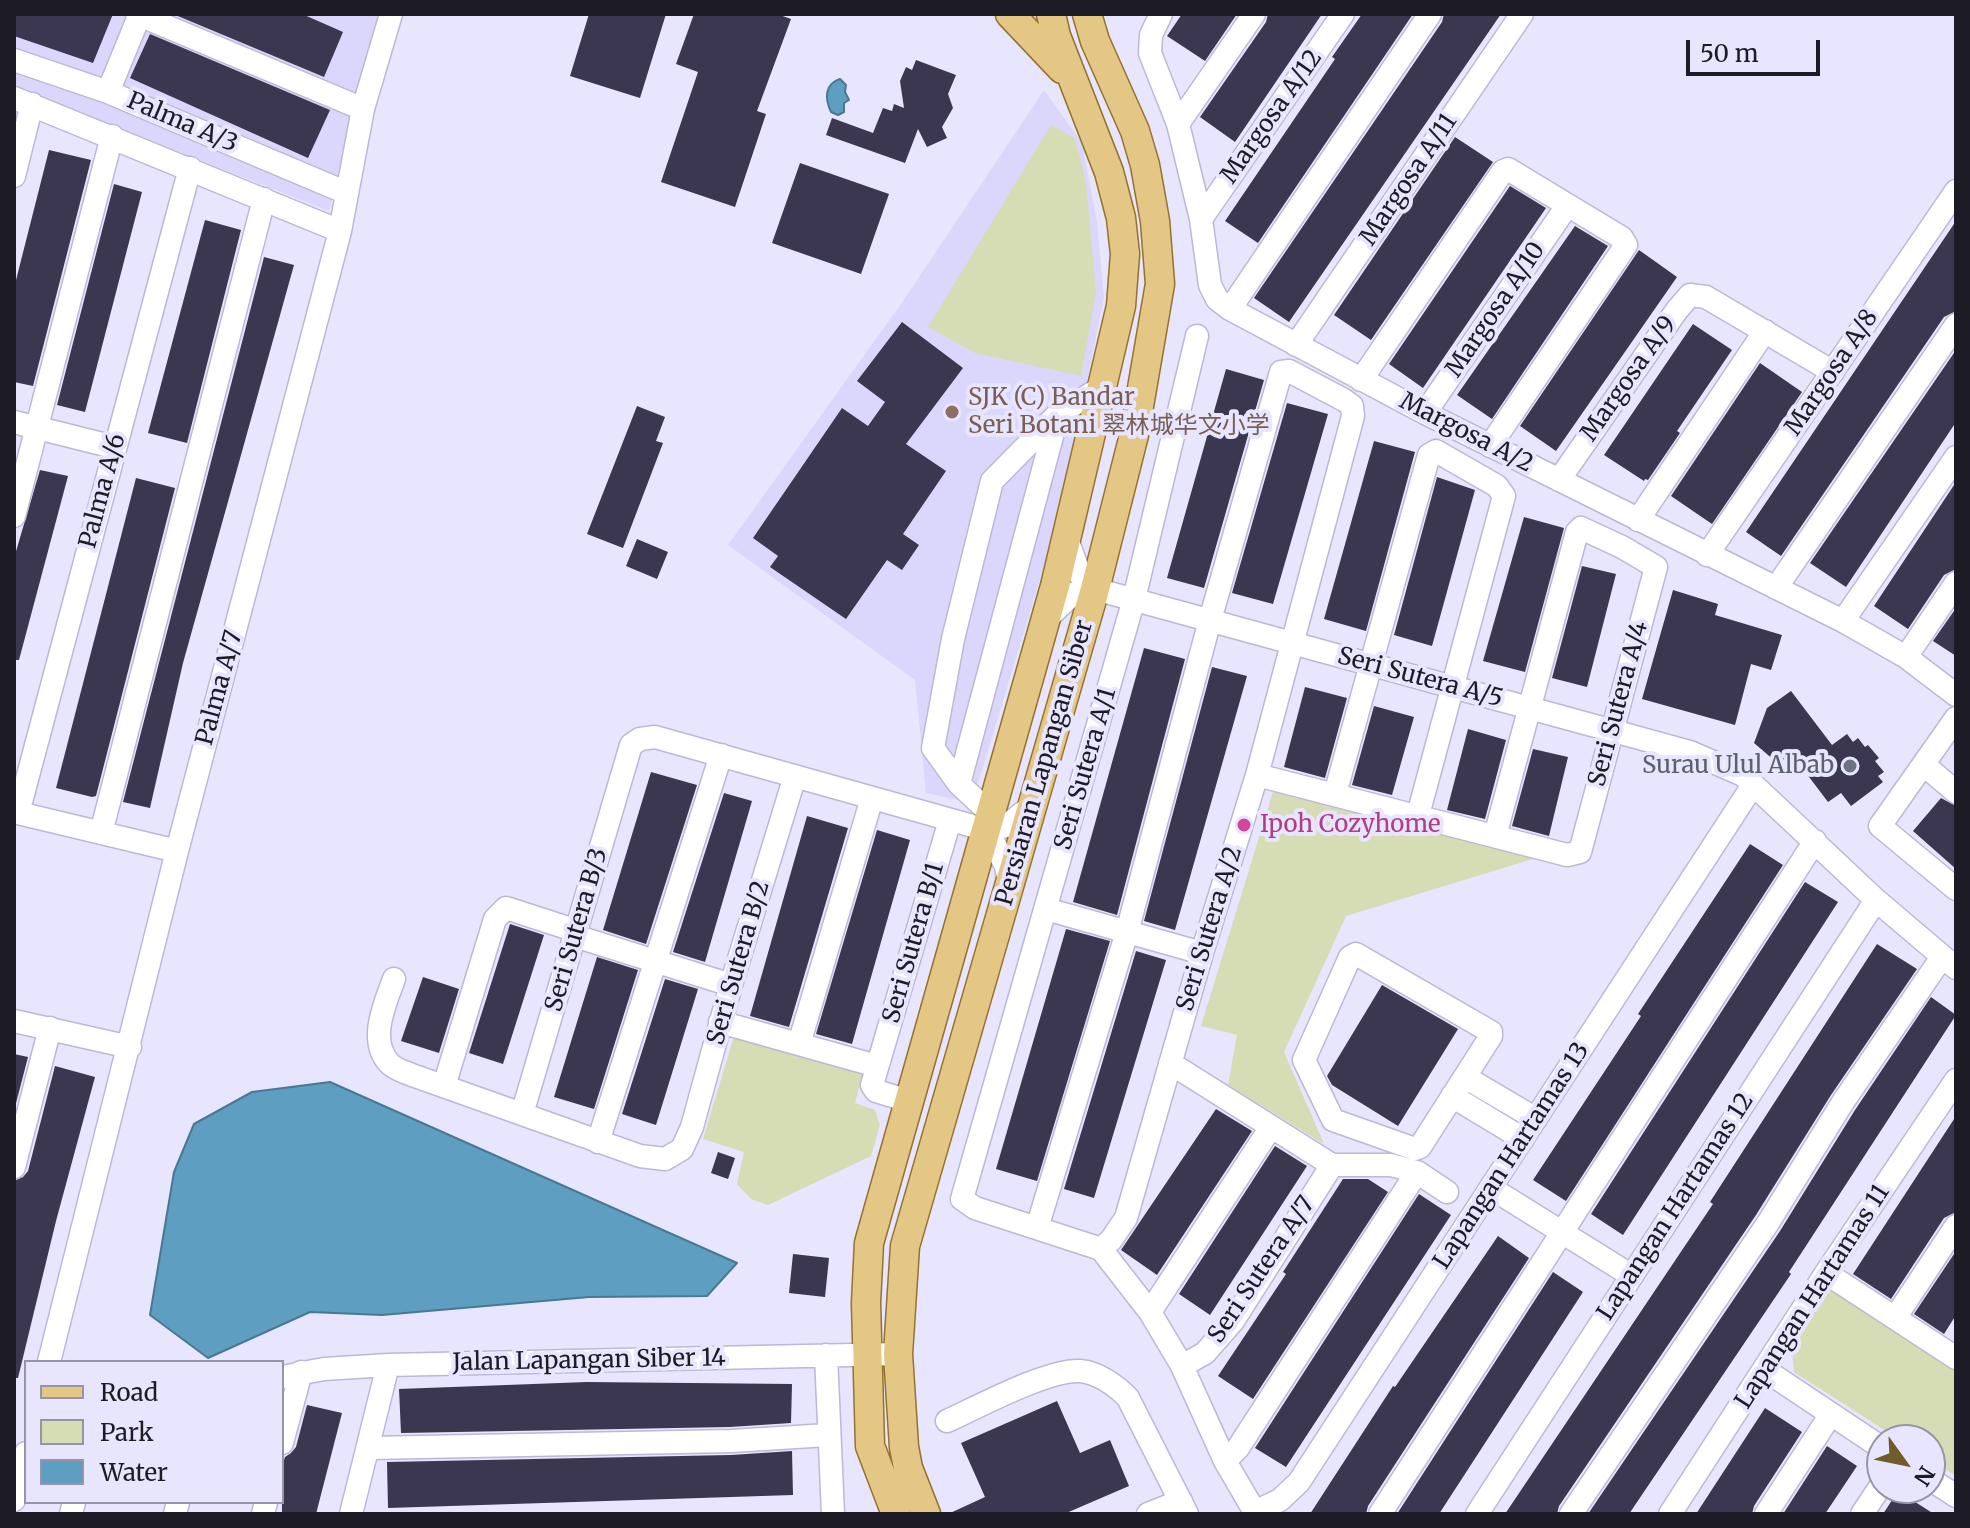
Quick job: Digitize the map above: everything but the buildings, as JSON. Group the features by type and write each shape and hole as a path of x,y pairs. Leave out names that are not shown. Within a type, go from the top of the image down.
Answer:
{"main road":[{"path":"1010,14 1073,82"},
{"name":"Persiaran Lapangan Siber","path":"896,1514 870,1446 867,1355 869,1243 1046,619 1121,306 1125,254 1121,218 1109,172 1056,36 1051,14"},
{"name":"Persiaran Lapangan Siber","path":"926,1514 908,1468 904,1447 898,1354 905,1246 1095,589 1134,435 1160,284 1155,221 1145,165 1135,131 1095,41 1087,14"},
{"path":"1103,14 1121,99"}],"street":[{"path":"108,92 139,14 363,109"},
{"name":"Margosa A/2","path":"1161,14 1151,35 1150,53 1178,124 1201,219 1210,285 1217,299 1230,309 1425,413 1843,621 1906,657 1956,695"},
{"path":"1178,124 1254,14"},
{"name":"Margosa A/12","path":"1201,219 1343,14"},
{"path":"1230,309 1430,14"},
{"name":"Margosa A/11","path":"1296,345 1522,14"},
{"name":"Palma A/7","path":"50,1360 177,851 340,231 363,109 386,16"},
{"name":"Palma A/3","path":"14,60 108,92 347,193"},
{"path":"14,176 23,101 340,231"},
{"path":"14,516 112,136"},
{"name":"Palma A/6","path":"16,813 190,168"},
{"path":"1361,380 1503,171 1508,169 1622,238 1626,245 1490,446"},
{"name":"Margosa A/8","path":"1707,555 1956,191"},
{"path":"101,833 264,199"},
{"name":"Margosa A/10","path":"1425,413 1567,206"},
{"name":"Margosa A/9","path":"1559,480 1690,295 1706,297 1833,372"},
{"path":"1776,588 1956,325"},
{"path":"1638,520 1765,331"},
{"name":"Seri Sutera A/1","path":"1037,1228 975,1208 962,1199 1134,599 1197,336"},
{"name":"Seri Sutera A/2","path":"1101,1249 1126,1218 1257,775 1353,416 1352,406 1344,400 1289,371 1281,372 1210,620"},
{"path":"1010,888 1006,866 989,822 933,748 953,639 992,481 1058,414 1104,386"},
{"path":"959,784 1058,414"},
{"path":"14,422 114,447"},
{"path":"1335,794 1429,455 1436,451 1497,486 1504,496 1418,815"},
{"path":"1843,621 1955,459"},
{"name":"Seri Sutera A/4","path":"1495,836 1567,855 1580,852 1656,567 1581,528 1577,532 1529,707"},
{"path":"1067,539 1080,575 1095,589"},
{"path":"1906,657 1956,583"},
{"path":"1046,619 1074,593 1095,589"},
{"name":"Seri Sutera A/5","path":"1095,589 1690,752 1748,780 1876,900 1949,962"},
{"path":"1210,620 1127,932 1037,1228 1101,1249 1150,1312 1182,1366 1225,1461 1256,1513"},
{"path":"1257,775 1495,836 1529,707"},
{"path":"1956,718 1880,826 1956,889"},
{"name":"Seri Sutera B/3","path":"522,1114 631,745 640,739 655,737 721,755"},
{"path":"394,979 381,1015 378,1043 390,1064 598,1142 721,755 950,820 1006,826 1034,804"},
{"path":"1924,765 1956,792"},
{"name":"Seri Sutera B/2","path":"598,1142 640,1156 665,1159 682,1149 692,1127 720,1022 795,776"},
{"name":"Lapangan Hartamas 13","path":"1256,1513 1280,1500 1299,1482 1536,1119 1748,780"},
{"path":"799,1044 872,798"},
{"path":"16,813 177,851"},
{"name":"Seri Sutera B/1","path":"877,1066 950,820"},
{"path":"1380,1514 1815,841"},
{"name":"Lapangan Hartamas 12","path":"1477,1514 1876,900"},
{"path":"444,1086 495,919 506,908 655,962 731,985"},
{"path":"1046,909 1202,953"},
{"path":"1356,954 1491,1032 1458,1086 1420,1147 1415,1149 1333,1120 1304,1060 1350,957 1356,954"},
{"path":"1571,1514 1760,1236 1843,1102 1949,962"},
{"path":"14,1021 130,1047"},
{"path":"720,1022 877,1066 872,1085 876,1091 909,1101"},
{"path":"14,1167 50,1028"},
{"path":"1170,1063 1332,1165 1391,1165 1417,1172 1447,1192"},
{"name":"Lapangan Hartamas 11","path":"1670,1514 1956,1080"},
{"path":"1458,1086 1536,1119"},
{"path":"1458,1086 1523,1139"},
{"path":"1150,1312 1271,1127"},
{"name":"Seri Sutera A/7","path":"1182,1366 1205,1353 1233,1321 1332,1165"},
{"path":"1225,1461 1238,1448 1417,1172"},
{"path":"1491,1188 1632,1276"},
{"path":"1895,1318 1956,1226"},
{"path":"1826,1273 1956,1358"},
{"name":"Jalan Lapangan Siber 14","path":"292,1375 388,1365 898,1354"},
{"path":"826,1355 833,1514"},
{"path":"351,1514 388,1365"},
{"path":"1765,1370 1866,1437"},
{"path":"947,1421 1052,1375 1082,1371 1117,1386 1128,1398 1184,1507 1148,1514"},
{"path":"284,1429 292,1375"},
{"path":"1766,1514 1831,1414"},
{"path":"369,1448 731,1441 828,1435"},
{"path":"14,1500 24,1461"}],"shaded area":[{"path":"14,14 378,14 329,211 14,87"},
{"name":"SJK (C) Bandar Seri Botani 翠林城华文小学","path":"1044,90 1082,143 1097,222 1104,298 1058,520 972,803 926,793 915,680 728,545 901,304"}],"green space":[{"path":"1051,125 1075,138 1086,184 1096,293 1081,376 975,353 928,327"},
{"path":"1276,782 1546,855 1346,916 1284,1052 1324,1144 1228,1085 1237,1035 1201,1026"},
{"path":"735,1033 863,1074 855,1103 875,1110 880,1125 871,1156 768,1205 751,1199 737,1184 744,1152 703,1139"},
{"path":"1832,1287 1956,1368 1956,1476 1946,1469 1946,1424 1875,1424 1794,1372 1792,1349"}],"water":[{"path":"840,79 846,85 849,100 844,103 844,112 838,115 831,112 827,92 831,84"},
{"path":"330,1082 737,1263 707,1296 589,1297 382,1315 310,1312 208,1358 150,1315 174,1172 194,1124 252,1092"}],"place":[{"name":"SJK (C) Bandar Seri Botani 翠林城华文小学","path":"952,412"},
{"name":"Surau Ulul Albab","path":"1850,766"},
{"name":"Ipoh Cozyhome","path":"1244,825"}]}
